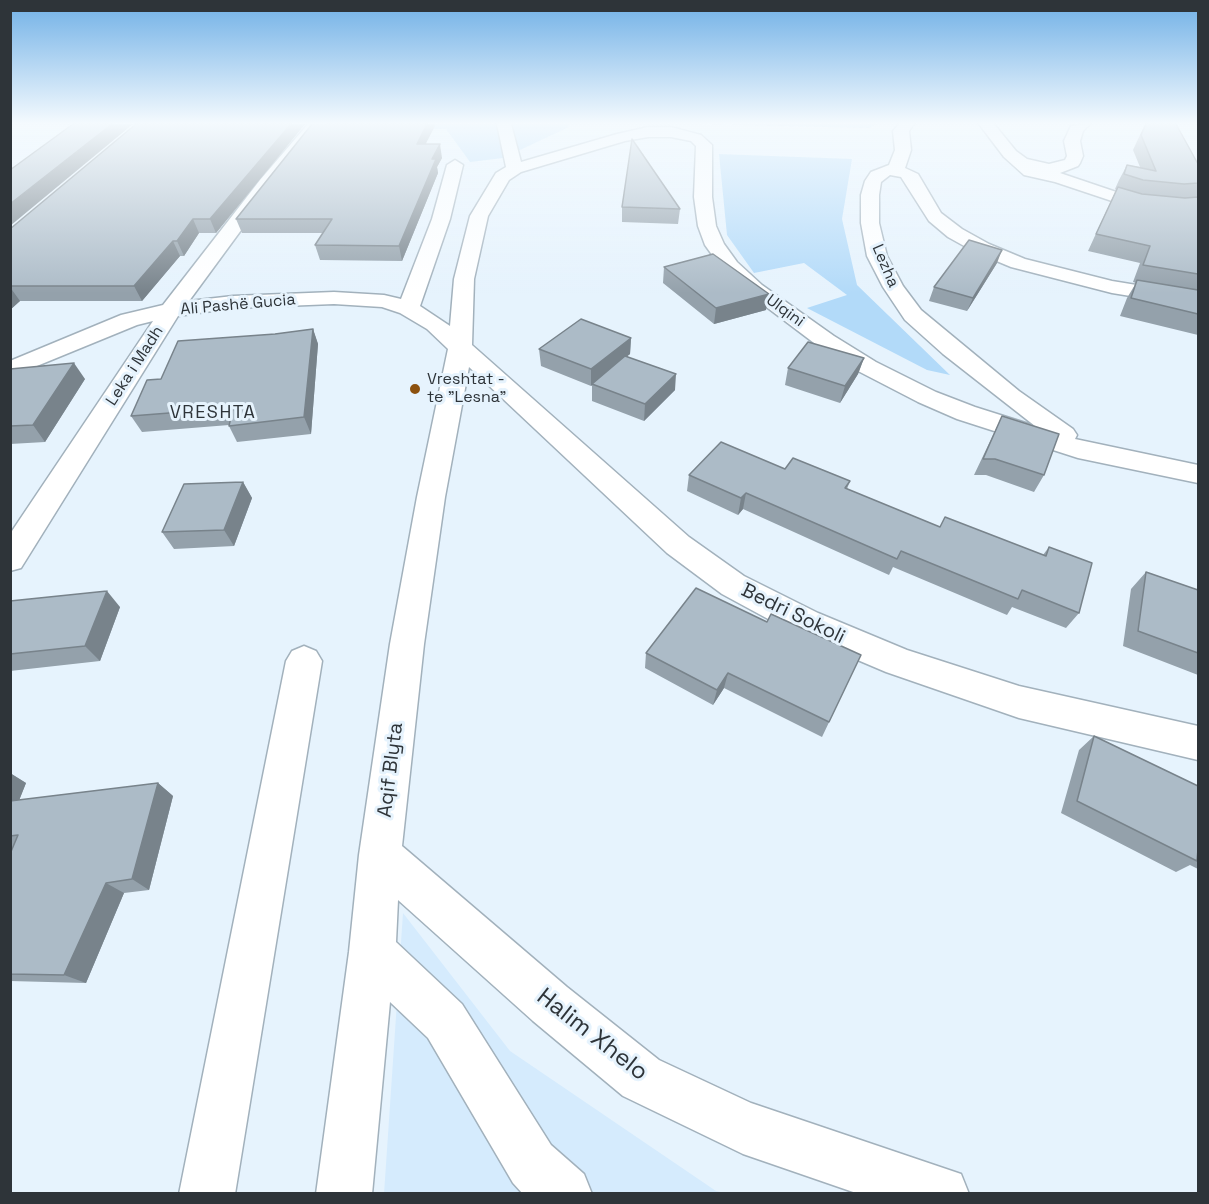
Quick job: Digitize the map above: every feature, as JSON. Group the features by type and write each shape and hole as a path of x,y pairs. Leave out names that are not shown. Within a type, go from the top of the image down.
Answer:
{"street":[{"name":"Leka i Madh","path":"10,560 171,310 269,180"},
{"path":"408,308 441,219 451,180"},
{"name":"Ulqini","path":"460,350 464,279 479,216 500,180"},
{"name":"Ulqini","path":"703,180 707,226 715,244 730,266 755,289 868,367 927,397 991,422 1088,452 1198,474"},
{"name":"Lezha","path":"874,180 870,195 870,223 877,256 892,287 913,315 1010,396 1088,452"},
{"path":"913,180 935,217 955,233 982,248 1018,263 1063,276 1112,287 1198,301"},
{"path":"1066,180 1133,203 1154,206 1198,206"},
{"name":"Ali Pashë Gucia","path":"10,370 129,320 171,310 233,302 334,298 384,301 408,308 435,324 460,350"},
{"name":"Bedri Sokoli","path":"460,350 531,410 678,545 733,585 807,623 898,662 1019,702 1198,743"},
{"name":"Aqif Blyta","path":"344,1194 372,952 380,855 407,644 431,497 460,350"},
{"path":"991,422 1004,420 1011,415 1015,408 1010,396"},
{"path":"207,1194 304,661"},
{"name":"Halim Xhelo","path":"380,855 550,1004 641,1078 743,1126 941,1194"},
{"path":"372,952 445,1021 532,1164 564,1194"}],"shaded area":[{"path":"722,180 848,180 842,219 857,285 950,375 927,370 807,308 847,295 804,263 754,273 727,235"},
{"path":"403,913 510,1051 716,1191 725,1193 384,1194"}],"building":[{"path":"10,180 40,180 10,204"},
{"path":"69,180 243,180 210,219 193,219 177,241 173,241 134,286 10,286 10,229"},
{"path":"267,180 427,180 399,246 315,245 332,219 236,219"},
{"path":"626,180 660,180 680,209 622,207"},
{"path":"1145,180 1198,180 1198,183"},
{"path":"1118,187 1142,194 1198,197 1198,274 1143,265 1150,246 1096,234"},
{"path":"969,240 1002,250 973,298 934,287"},
{"path":"713,254 769,294 716,308 664,267"},
{"path":"1137,280 1198,290 1198,314 1131,298"},
{"path":"581,319 631,338 591,369 539,349"},
{"path":"313,329 304,417 229,426 233,408 131,416 147,380 161,379 178,341"},
{"path":"808,342 864,358 845,386 788,368"},
{"path":"625,356 676,374 645,404 592,384"},
{"path":"74,363 33,425 10,426 10,369"},
{"path":"1002,416 1059,434 1044,475 995,459 983,459"},
{"path":"721,442 785,469 793,458 850,481 845,488 940,527 945,517 1046,556 1049,547 1092,563 1079,613 1022,590 1018,599 901,551 897,559 746,493 741,498 689,475"},
{"path":"243,482 224,530 162,532 184,484"},
{"path":"1146,572 1198,590 1198,653 1138,631"},
{"path":"696,588 767,622 771,614 861,655 829,722 728,673 717,690 646,653"},
{"path":"107,591 85,646 10,654 10,601"},
{"path":"1094,736 1198,786 1197,861 1077,801"},
{"path":"158,783 132,879 106,883 64,975 10,974 10,854 18,835 10,836 10,801"}],"place":[{"name":"Vreshtat - te \"Lesna\"","path":"415,389"}],"district":[{"name":"VRESHTA","path":"213,413"}]}
